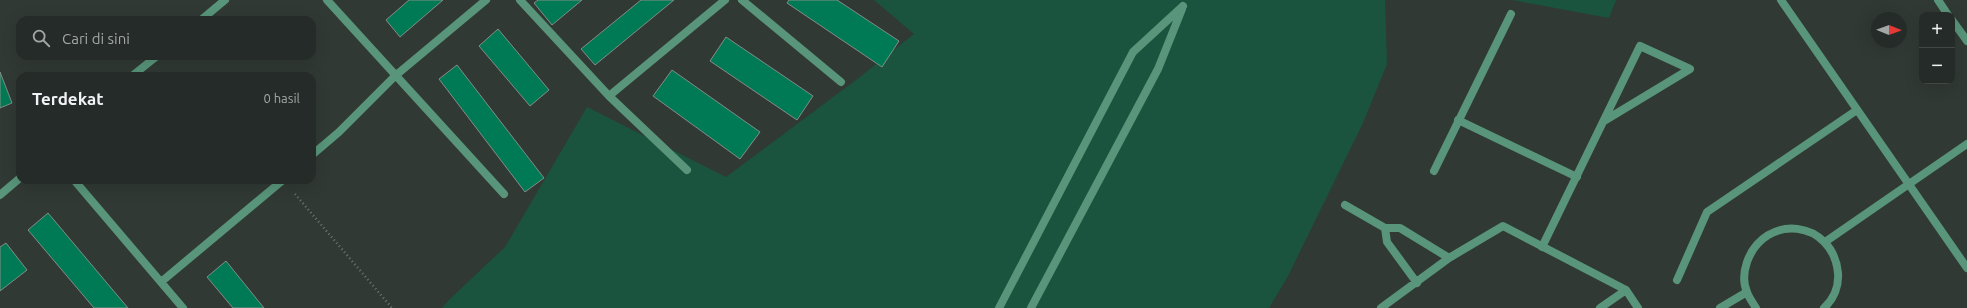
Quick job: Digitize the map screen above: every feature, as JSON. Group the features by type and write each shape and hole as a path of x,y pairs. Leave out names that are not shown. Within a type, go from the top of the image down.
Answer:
{"street":[{"path":"206,16 225,0"},
{"path":"327,0 504,194"},
{"path":"316,152 339,132 395,76 486,0"},
{"path":"520,0 609,96 687,170"},
{"path":"609,96 725,0"},
{"path":"742,0 841,82"},
{"path":"1781,0 1967,268"},
{"path":"1938,0 1946,12"},
{"path":"999,308 1133,52 1183,6 1158,69 1031,308"},
{"path":"1434,171 1511,14"},
{"path":"1955,24 1967,41"},
{"path":"1542,247 1640,46 1690,69 1604,121"},
{"path":"137,72 151,60"},
{"path":"1677,280 1707,212 1857,110"},
{"path":"1458,120 1577,177"},
{"path":"1825,242 1967,144"},
{"path":"0,194 16,181"},
{"path":"77,184 183,308"},
{"path":"161,282 278,184"},
{"path":"1345,204 1385,228 1400,228 1449,258"},
{"path":"1381,308 1449,258 1503,226 1626,290 1638,308"},
{"path":"1385,228 1387,242 1417,282"},
{"path":"1756,308 1747,292 1744,270 1751,250 1766,235 1786,228 1808,230 1825,242 1836,260 1838,282 1833,305 1824,308"},
{"path":"1600,308 1626,290"},
{"path":"1720,308 1747,292"}],"path":[{"path":"286,184 392,308"}],"green space":[{"path":"874,0 1385,0 1387,64 1363,123 1287,278 1269,308 442,308 505,247 587,107 726,177 860,77 914,34"},
{"path":"1512,0 1616,0 1609,18"}],"building":[{"path":"409,0 443,0 400,37 386,20"},
{"path":"538,0 582,0 552,25 534,3"},
{"path":"641,0 674,0 595,65 581,49"},
{"path":"789,0 837,0 899,41 882,67 787,3"},
{"path":"498,29 549,90 530,106 479,46"},
{"path":"726,37 813,96 797,120 710,61"},
{"path":"457,65 544,178 525,192 439,79"},
{"path":"672,70 760,132 740,159 653,96"},
{"path":"0,72 12,103 0,108"},
{"path":"48,213 128,308 94,308 28,230"},
{"path":"6,243 27,270 0,291 0,247"},
{"path":"226,261 264,308 233,308 207,277"}]}
